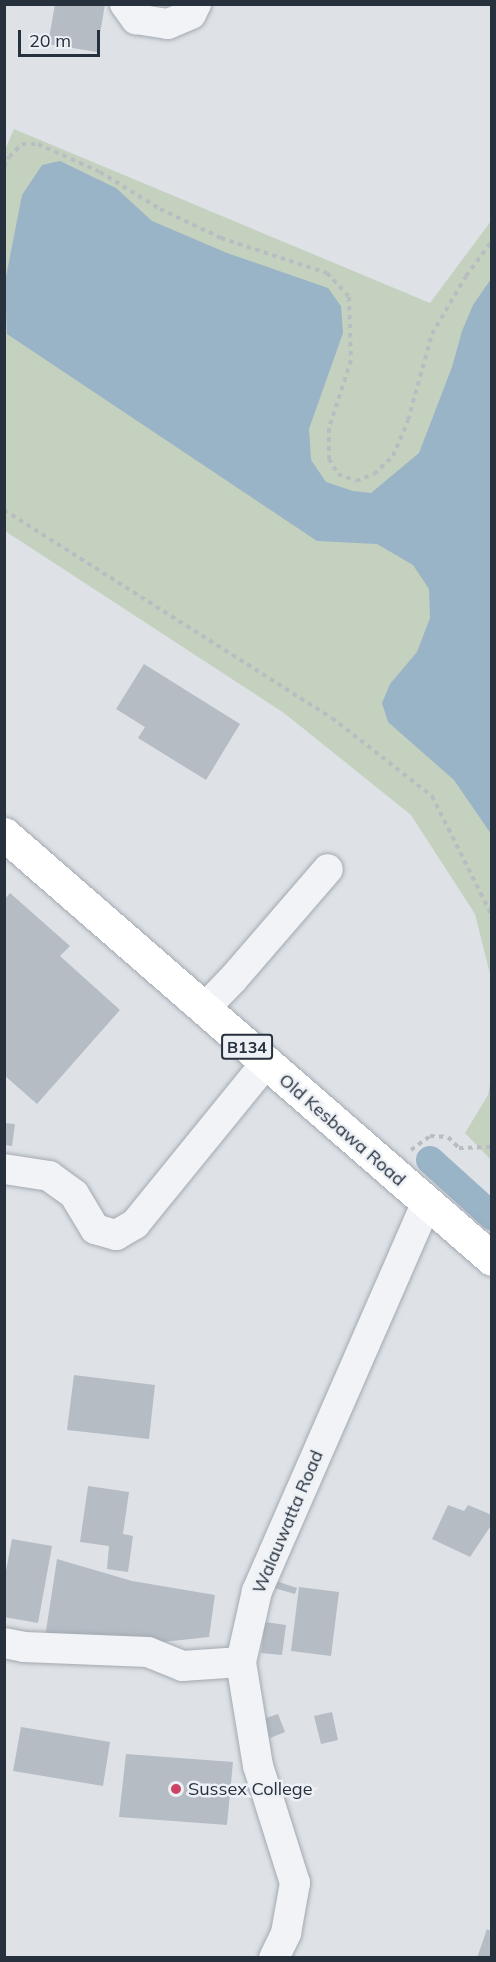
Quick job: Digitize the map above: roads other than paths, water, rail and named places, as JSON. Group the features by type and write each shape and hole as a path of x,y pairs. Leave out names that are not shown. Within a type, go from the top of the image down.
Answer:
{"main road":[{"name":"Old Kesbawa Road","path":"4,834 426,1204 492,1259"}],"street":[{"path":"125,4 136,19 168,24 190,14 196,4"},
{"path":"204,1009 233,979 328,869"},
{"path":"4,1169 49,1176 74,1194 94,1229 116,1235 135,1224 266,1063"},
{"name":"Walauwatta Road","path":"274,1958 286,1933 295,1883 258,1766 241,1662 257,1591 426,1204"},
{"path":"4,1643 24,1647 148,1652 182,1666 241,1662"}],"water":[{"path":"60,161 116,188 152,221 227,253 328,288 341,306 343,333 309,429 311,460 326,482 353,491 371,493 419,453 452,367 462,331 473,305 491,279 491,834 454,780 388,722 382,703 390,684 417,652 430,618 429,589 413,565 377,544 317,541 7,334 5,282 22,195 42,165"}],"waterway":[{"path":"430,1160 492,1216"}],"place":[{"name":"Sussex College","path":"176,1789"}]}
